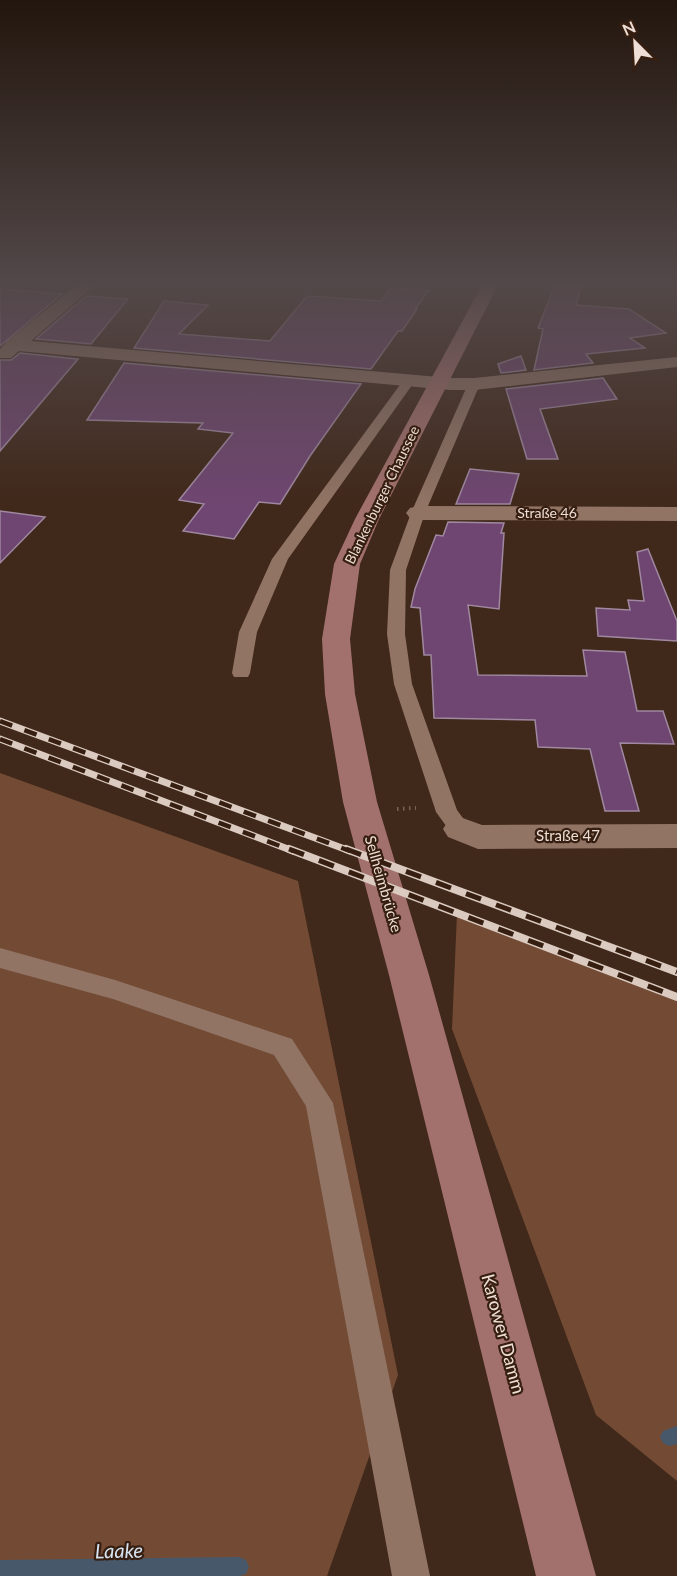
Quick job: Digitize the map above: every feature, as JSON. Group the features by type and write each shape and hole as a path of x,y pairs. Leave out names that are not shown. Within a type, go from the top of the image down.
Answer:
{"main road":[{"name":"Blankenburger Chaussee","path":"358,792 340,694 336,639 347,564 451,359"},
{"name":"Sellheimbrücke","path":"358,792 440,1091"},
{"name":"Karower Damm","path":"440,1091 563,1563"}],"street":[{"path":"162,359 409,381 474,384 677,362"},
{"name":"Straße 46","path":"418,513 677,514"},
{"name":"Straße 47","path":"460,829 478,837 677,836"}],"lane":[{"path":"241,673 248,632 280,559 409,381"},
{"path":"460,829 447,812 403,684 396,634 398,570 418,513 474,384"},
{"path":"0,958 115,990 283,1047 319,1103 411,1576"}],"shaded area":[{"path":"0,773 298,881 398,1375 327,1576 0,1576"},
{"path":"457,914 677,1001 677,1481 596,1415 452,1029"}],"building":[{"path":"78,359 0,451 0,360"},
{"path":"253,359 378,359 371,369"},
{"path":"514,359 522,359 526,370 501,373 498,364"},
{"path":"537,359 590,359 593,363 534,370"},
{"path":"124,363 361,384 310,456 280,504 259,502 234,539 183,531 204,504 179,500 233,433 198,429 203,423 87,420"},
{"path":"603,378 617,399 540,409 558,459 527,459 506,389"},
{"path":"470,469 519,474 510,504 456,504"},
{"path":"0,511 45,517 0,563"},
{"path":"448,522 504,523 501,533 504,533 499,609 468,605 478,675 587,676 583,650 625,652 637,711 663,711 674,744 620,743 639,811 605,811 590,749 538,747 535,720 434,718 431,655 424,655 420,608 411,607 415,589 436,535 443,536"},
{"path":"648,549 677,621 677,641 598,636 596,608 630,610 628,600 644,601 637,552"}],"waterway":[{"name":"Laake","path":"669,1437 677,1435"},
{"name":"Laake","path":"0,1570 239,1567"}],"railway":[{"path":"0,721 350,851"},
{"path":"0,739 293,851"},
{"path":"289,849 677,997"},
{"path":"346,849 677,972"}]}
